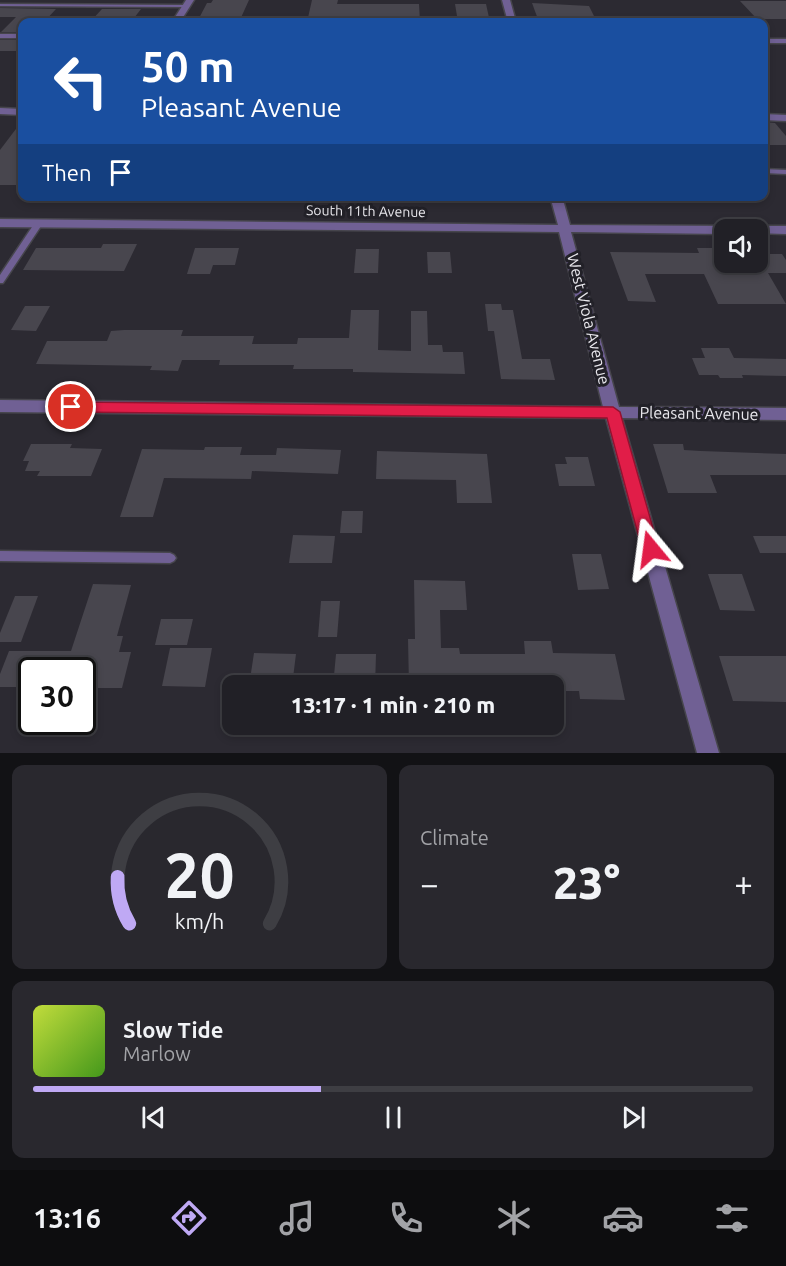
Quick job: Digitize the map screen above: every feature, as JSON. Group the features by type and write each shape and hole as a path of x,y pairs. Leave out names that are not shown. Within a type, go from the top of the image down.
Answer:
{"street":[{"path":"506,0 511,18"},
{"path":"179,18 188,3"},
{"path":"0,36 18,36"},
{"path":"768,41 786,41"},
{"path":"0,111 18,112"},
{"path":"768,117 786,118"},
{"name":"West Viola Avenue","path":"557,201 613,412 708,753"},
{"name":"South 11th Avenue","path":"0,223 714,230"},
{"path":"768,230 786,230"},
{"name":"Pleasant Avenue","path":"0,406 786,414"}],"lane":[{"path":"0,5 188,3"},
{"path":"768,171 786,172"},
{"path":"0,281 39,223"},
{"path":"0,556 170,558"}],"building":[{"path":"213,0 249,0 241,18 199,18 207,3"},
{"path":"312,0 338,0 337,4 419,4 420,18 308,18"},
{"path":"740,1 786,1 786,19 756,18"},
{"path":"532,3 589,6 595,18 538,18"},
{"path":"455,4 486,4 489,18 457,18"},
{"path":"0,8 56,9 48,18 18,18 18,32 1,32 16,17 0,17"},
{"path":"102,9 141,9 134,18 94,18"},
{"path":"0,40 18,40 18,51 0,51"},
{"path":"768,122 775,123 786,136 786,145 768,145"},
{"path":"18,126 17,185 0,185 0,150"},
{"path":"103,244 137,244 124,271 23,270 36,248 101,248"},
{"path":"195,248 239,248 235,265 213,265 210,274 187,274"},
{"path":"697,248 714,248 714,273 768,273 786,304 718,304 704,274 645,274 656,302 628,301 610,252 699,253"},
{"path":"356,249 379,249 378,273 354,273"},
{"path":"427,252 450,252 452,273 428,273"},
{"path":"768,254 782,254 786,260 786,273 768,273"},
{"path":"485,304 501,304 502,310 513,310 522,359 550,359 555,380 501,379 494,331 488,331"},
{"path":"25,306 50,306 36,331 11,330"},
{"path":"351,310 379,310 378,350 411,351 411,311 427,311 428,345 442,345 443,352 463,352 465,374 293,369 294,365 219,365 220,360 182,360 178,371 150,370 152,366 36,364 47,341 107,341 111,331 183,330 181,336 254,336 252,344 297,344 298,338 349,338"},
{"path":"701,348 729,348 734,358 786,359 786,376 742,375 743,378 720,378 718,375 699,375 692,358 705,358"},
{"path":"31,444 72,444 70,448 102,449 91,476 37,476 40,471 25,471 29,461 23,461"},
{"path":"653,444 683,444 684,450 786,454 786,475 710,475 717,493 668,493"},
{"path":"205,447 242,447 240,455 276,455 277,448 341,450 338,474 252,471 251,479 164,478 153,517 120,517 142,449 204,450"},
{"path":"377,451 487,454 492,503 457,503 456,480 376,479"},
{"path":"565,457 588,457 595,486 559,486 555,464 567,464"},
{"path":"342,511 363,511 362,533 340,533"},
{"path":"293,535 335,536 332,563 289,563"},
{"path":"753,536 786,536 786,553 760,553"},
{"path":"572,554 601,554 609,589 578,590"},
{"path":"708,574 742,574 755,611 720,610"},
{"path":"414,580 465,581 467,610 440,610 441,648 459,648 460,654 525,654 524,641 551,641 553,653 615,654 625,700 580,699 579,691 564,691 564,675 409,675 408,639 415,639"},
{"path":"93,584 131,585 117,636 123,636 119,652 131,652 122,688 96,688 96,657 18,657 18,687 0,687 0,674 9,651 71,651"},
{"path":"15,596 38,596 21,642 0,642 0,633"},
{"path":"321,601 340,601 337,637 318,637"},
{"path":"161,619 193,619 187,645 155,645"},
{"path":"170,648 212,648 205,687 162,686"},
{"path":"254,653 296,654 293,675 251,675"},
{"path":"336,654 376,654 375,675 334,675"},
{"path":"719,656 786,656 786,702 733,701"}],"route":[{"path":"71,407 613,412 651,549"}]}
